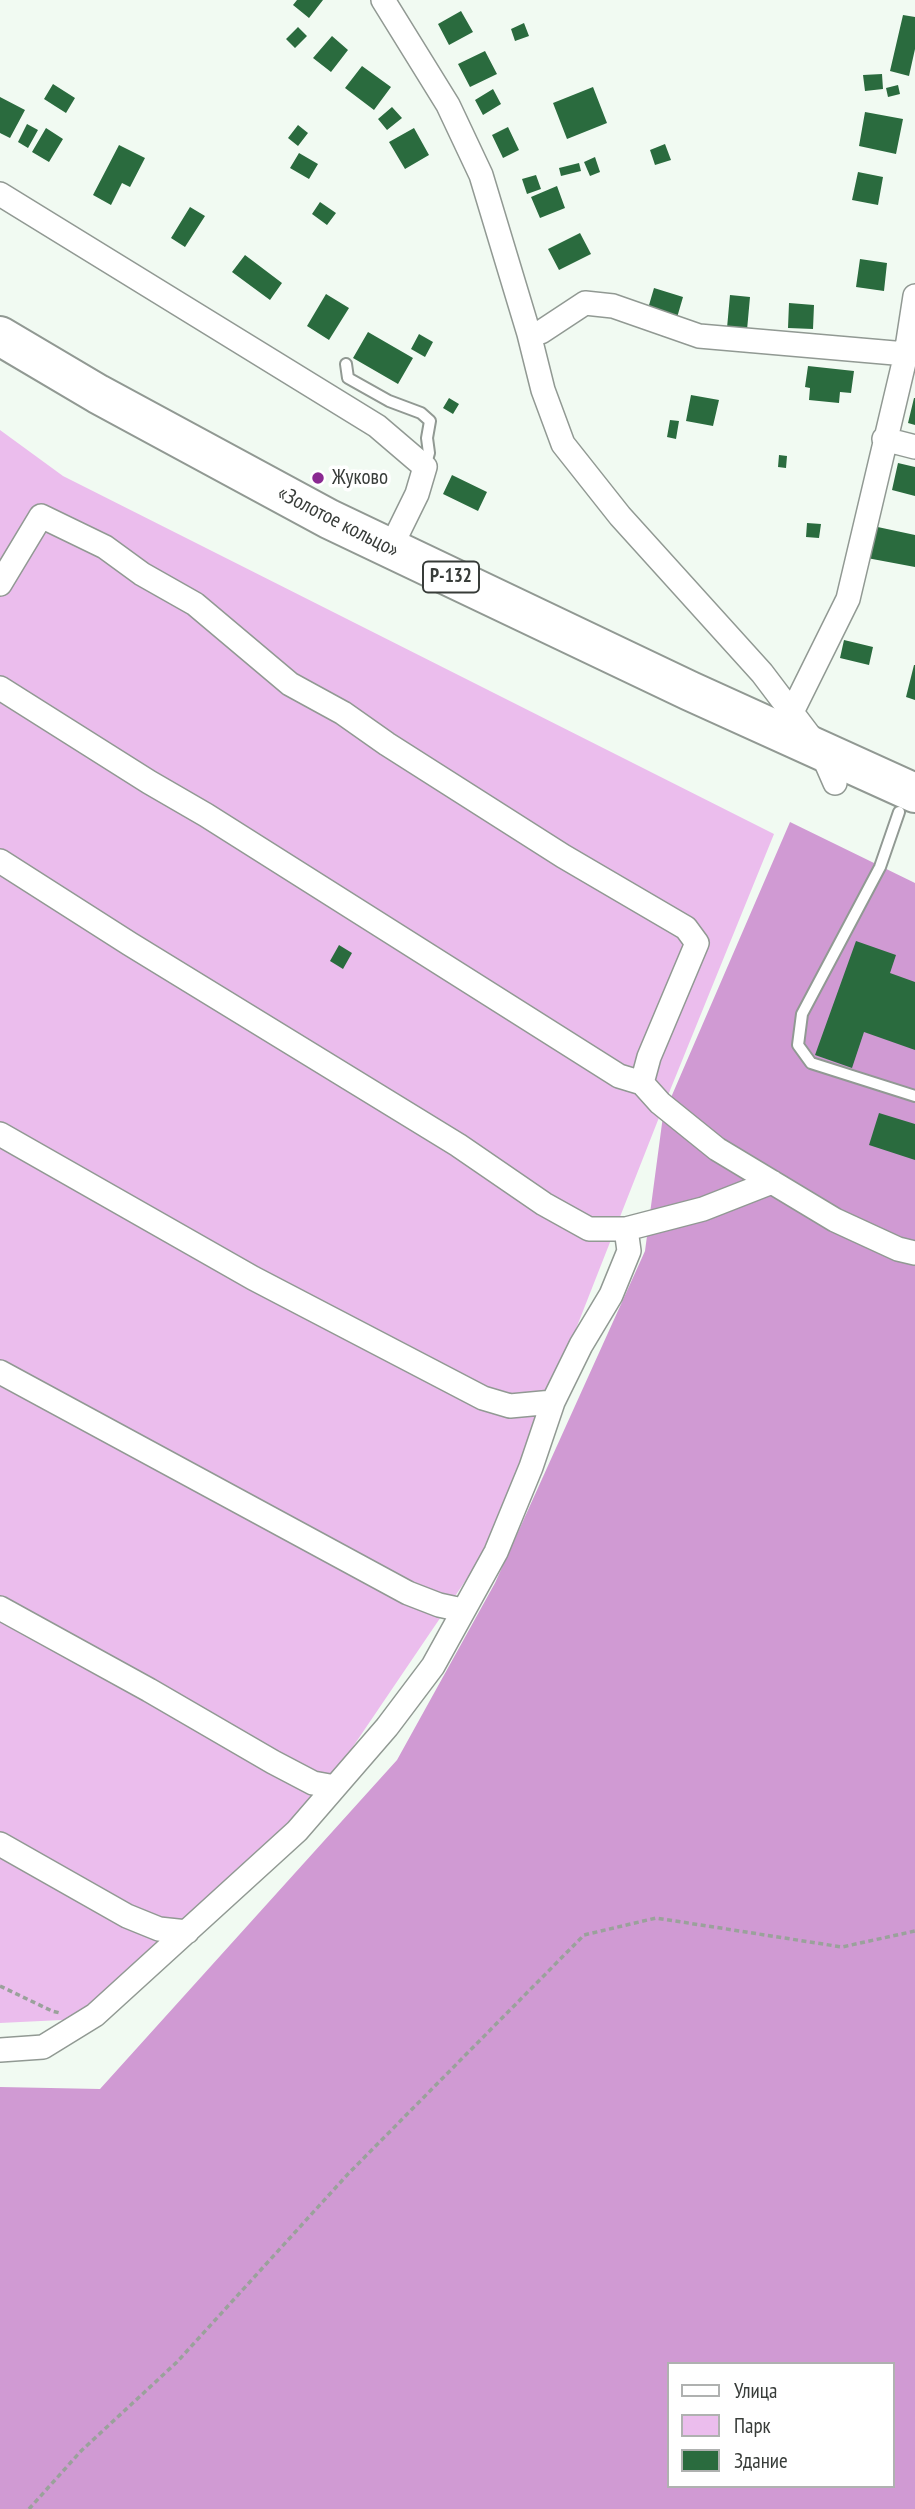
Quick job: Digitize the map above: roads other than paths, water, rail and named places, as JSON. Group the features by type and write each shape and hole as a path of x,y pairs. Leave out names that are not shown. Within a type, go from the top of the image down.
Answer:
{"highway":[{"name":"«Золотое кольцо»","path":"0,336 98,394 329,519 828,767"},
{"name":"«Золотое кольцо»","path":"0,366 84,415 380,571 664,705 910,800"}],"street":[{"path":"383,0 448,105 481,175 529,334 542,390 563,444 620,516 762,673 792,712 828,767"},
{"path":"0,194 377,426 425,467 417,494 390,549"},
{"path":"792,712 848,599 906,354 915,296"},
{"path":"529,334 541,332 585,303 613,306 699,336 906,354"},
{"path":"884,439 915,447"},
{"path":"0,584 41,516 105,547 142,574 195,604 290,684 343,712 387,744 563,856 686,928 697,943 649,1057 642,1083"},
{"path":"0,688 619,1076 642,1083 660,1103 718,1149 835,1220 898,1249 915,1252"},
{"path":"0,861 458,1145 544,1204 589,1229 626,1229 703,1209 772,1182"},
{"path":"0,1134 253,1278 482,1398 510,1406 553,1402"},
{"path":"0,2050 43,2047 89,2018 297,1831 387,1727 433,1666 496,1552 531,1467 553,1402 581,1345 611,1295 629,1251 626,1229"},
{"path":"0,1372 408,1593 439,1605 462,1610"},
{"path":"0,1608 149,1689 273,1762 313,1783 335,1787"},
{"path":"0,1844 127,1916 159,1929 187,1932"}],"lane":[{"path":"346,364 348,379 389,401 421,413 430,421 427,438 429,453 425,467"},
{"path":"910,800 880,867 802,1014 798,1045 811,1063 915,1096"}],"place":[{"name":"Жуково","path":"318,478"}]}
